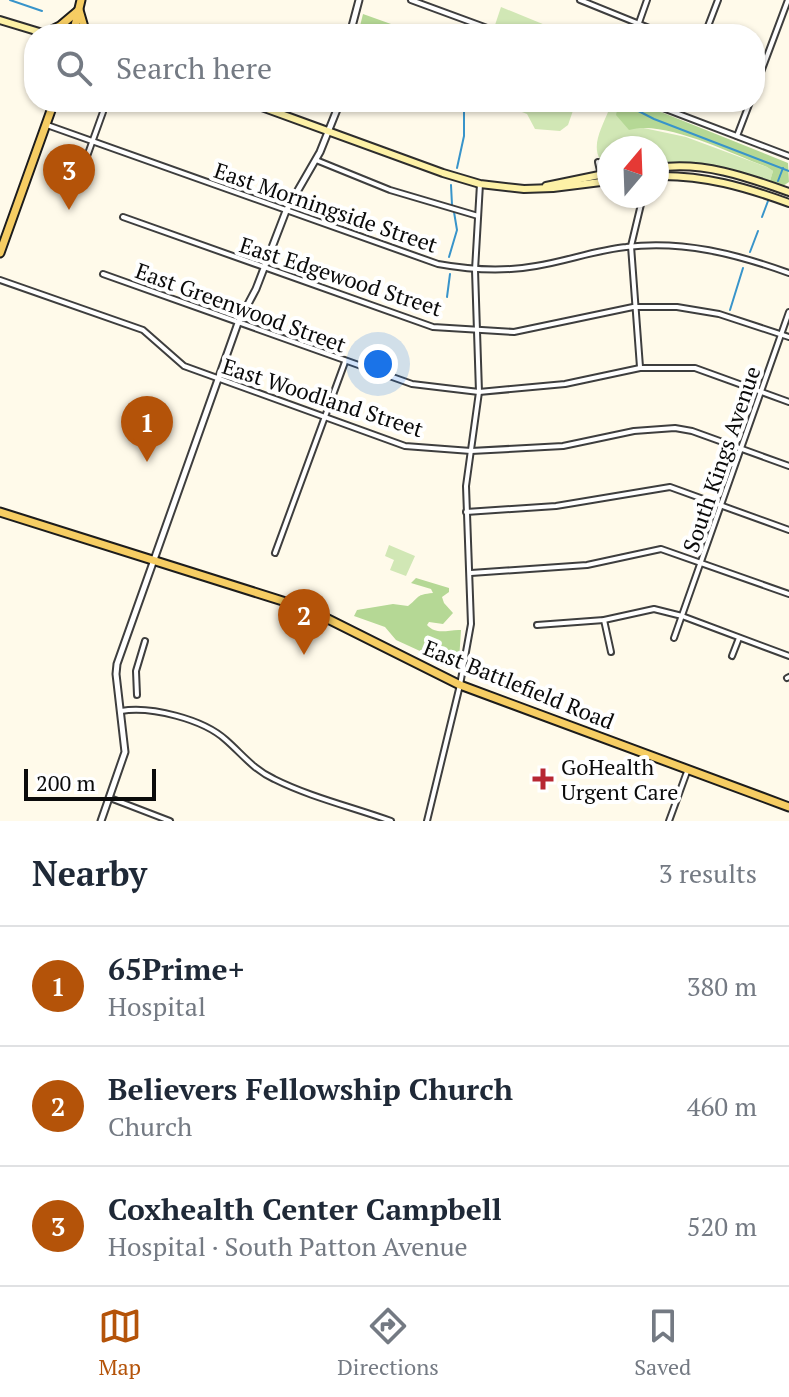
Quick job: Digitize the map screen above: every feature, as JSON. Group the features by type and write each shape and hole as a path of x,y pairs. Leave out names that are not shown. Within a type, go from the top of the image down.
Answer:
{"main road":[{"path":"76,24 81,0"},
{"path":"62,24 79,10"},
{"path":"79,10 83,24"},
{"path":"0,20 24,27"},
{"path":"0,253 51,112"},
{"path":"276,112 480,184 524,189 553,188 597,180"},
{"path":"669,168 695,167 736,174 789,192"},
{"path":"669,177 725,182 789,203"},
{"name":"East Battlefield Road","path":"0,512 308,609 460,685 789,807"}],"street":[{"path":"353,24 359,0"},
{"path":"411,0 476,24"},
{"path":"580,0 636,24"},
{"path":"638,24 647,0"},
{"path":"709,24 718,0"},
{"path":"765,62 788,0"},
{"path":"81,173 103,112"},
{"path":"101,821 125,752 117,664 238,323 286,211 316,160 336,112"},
{"path":"673,112 789,156"},
{"path":"737,136 746,112"},
{"name":"East Morningside Street","path":"47,125 420,259 475,270 540,266 601,250 631,246 682,246 722,251 789,273"},
{"path":"316,160 390,190 478,216"},
{"path":"427,821 460,685 471,624 466,486 479,392 475,270 480,184"},
{"path":"640,208 631,246 633,307 640,368"},
{"name":"East Edgewood Street","path":"123,217 420,324 514,332 633,307 677,307 703,310 789,337"},
{"name":"East Greenwood Street","path":"103,274 412,384 479,392 565,384 640,368 695,368 789,402"},
{"name":"East Woodland Street","path":"0,280 143,330 184,366 218,380 405,446 471,451 563,446 634,431 675,428 692,431 789,466"},
{"name":"South Kings Avenue","path":"674,638 789,312"},
{"path":"275,553 345,362"},
{"path":"466,512 556,506 670,487 789,530"},
{"path":"471,573 587,565 652,550 671,551 789,594"},
{"path":"537,625 604,620 654,609 682,616 789,656"},
{"path":"604,620 611,652"},
{"path":"732,656 739,638"},
{"path":"137,695 136,671 145,641"},
{"path":"121,711 138,708 156,710 208,728 227,740 254,767 275,780 391,821"},
{"path":"669,821 688,769"},
{"path":"110,798 170,821"}],"green space":[{"path":"501,7 543,24 495,24"},
{"path":"363,14 391,24 360,24"},
{"path":"522,112 573,112 568,125 560,131 535,129 527,114"},
{"path":"608,112 621,112 639,127 686,137 773,171 770,181 702,164 669,164 669,136 599,136"},
{"path":"617,112 661,112 788,163 789,182 783,186 770,181 773,171 767,167 679,133 644,128 629,130"},
{"path":"389,545 415,556 406,576 390,570 394,560 385,556"},
{"path":"416,578 449,588 449,592 442,597 453,613 443,624 429,622 427,625 439,631 461,630 459,661 456,664 396,640 385,627 354,616 357,610 393,604 408,606 421,595 433,593 431,589 411,583"}],"waterway":[{"path":"10,0 42,11"},
{"path":"457,168 464,136 464,112"},
{"path":"640,112 789,171"},
{"path":"778,181 783,168"},
{"path":"451,185 452,205"},
{"path":"762,217 768,201"},
{"path":"449,257 457,230 454,212"},
{"path":"750,252 758,231"},
{"path":"730,310 743,268"},
{"path":"447,297 450,274"}],"place":[{"name":"Coxhealth Center Campbell","path":"69,210"},
{"name":"65Prime+","path":"147,462"},
{"name":"Believers Fellowship Church","path":"304,655"},
{"name":"GoHealth Urgent Care","path":"543,779"}]}
